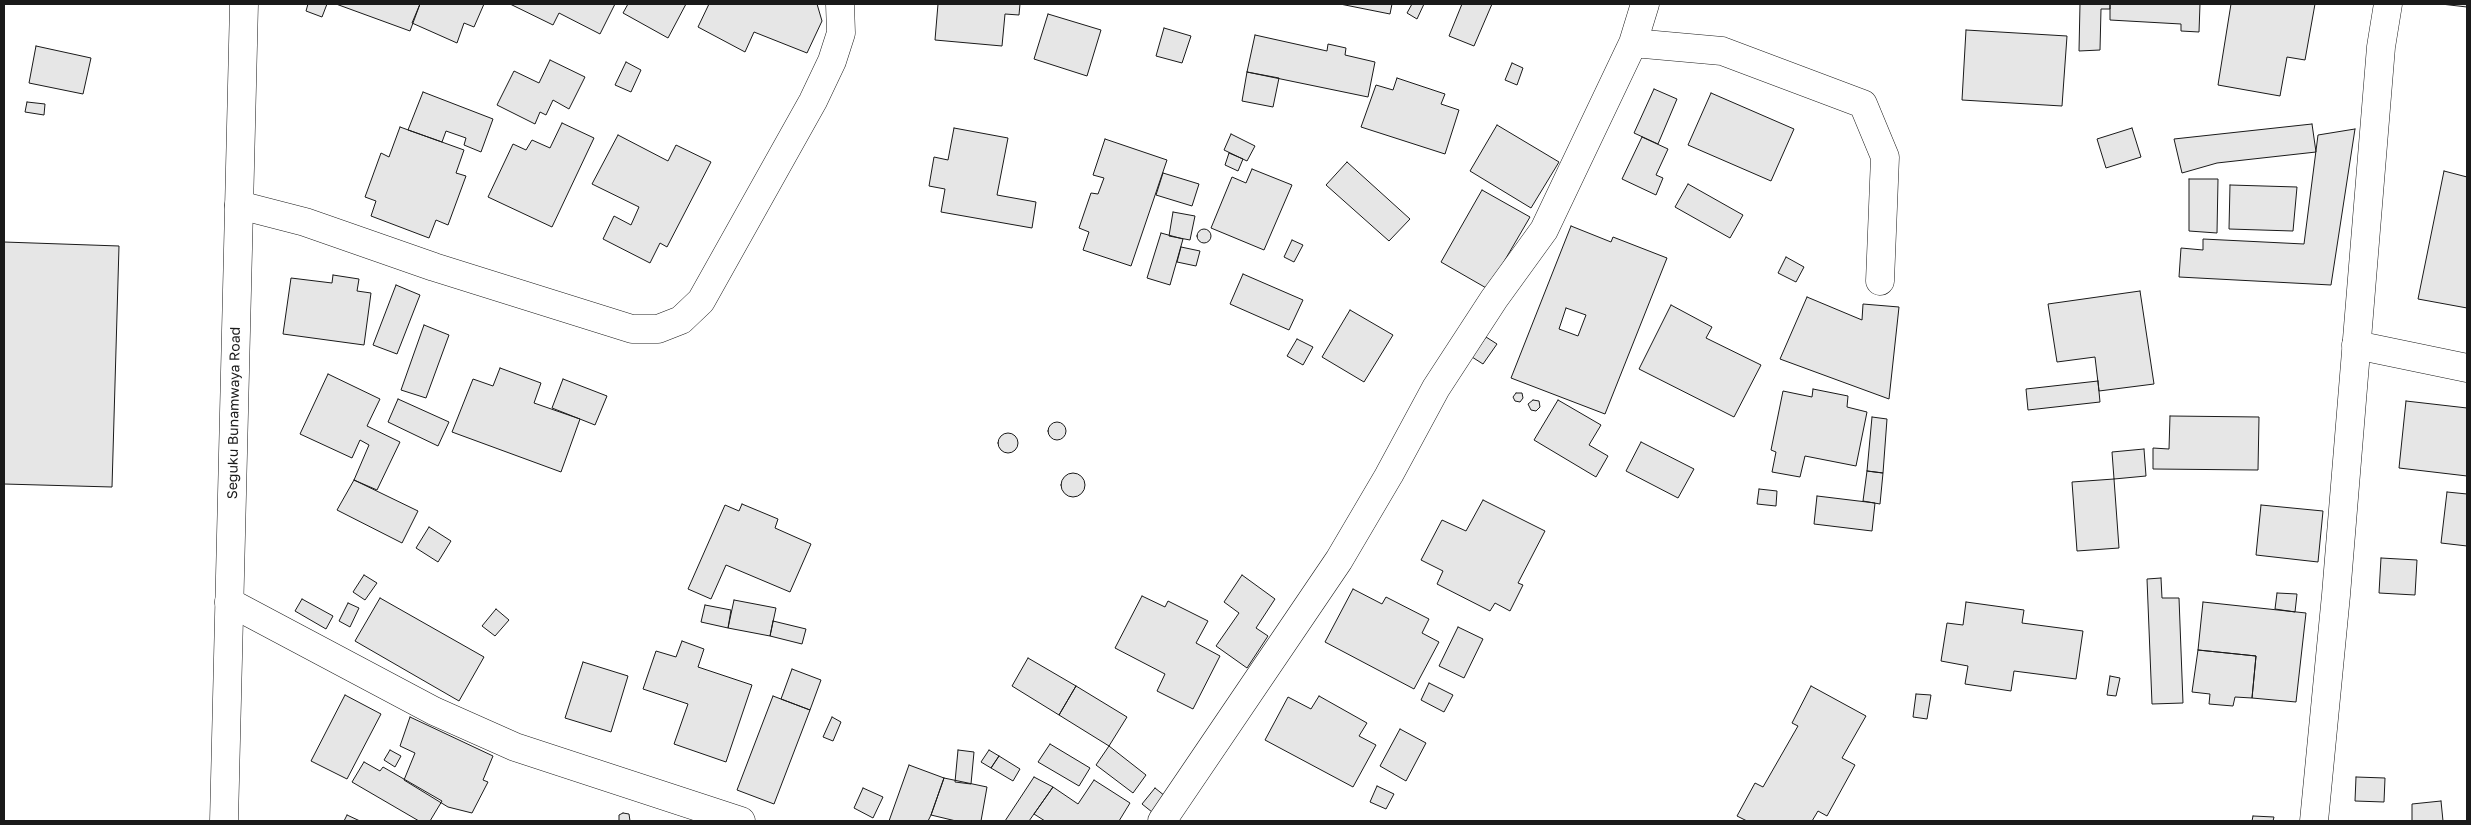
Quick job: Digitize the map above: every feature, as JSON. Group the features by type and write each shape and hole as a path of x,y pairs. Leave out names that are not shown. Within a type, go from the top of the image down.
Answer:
{"street":[{"name":"Seguku Bunamwaya Road","path":"224,821 244,4"},
{"path":"239,205 305,222 434,267 632,329 658,329 681,320 701,301 812,101 832,61 841,33 840,4"},
{"path":"1162,821 1339,560 1389,475 1436,388 1494,299 1544,230 1633,43 1645,4"},
{"path":"2314,821 2336,595 2381,48 2388,4"},
{"path":"1633,43 1722,51 1863,104 1886,157 1880,281"},
{"path":"2356,345 2467,368"},
{"path":"229,602 434,711 515,748 741,821"}],"building":[{"path":"308,4 327,4 322,17 306,11"},
{"path":"336,4 420,4 410,31"},
{"path":"420,4 484,4 474,27 464,23 457,43 412,23"},
{"path":"510,4 615,4 600,34 559,13 553,25"},
{"path":"628,4 686,4 668,38 623,13"},
{"path":"709,4 817,4 822,21 807,53 754,32 745,52 698,27"},
{"path":"938,4 1020,4 1019,15 1005,14 1002,46 935,40"},
{"path":"1340,4 1392,4 1390,14"},
{"path":"1412,4 1424,4 1417,19 1407,13"},
{"path":"1462,4 1492,4 1474,46 1449,36"},
{"path":"2080,4 2110,4 2110,9 2101,9 2100,50 2079,51"},
{"path":"2110,4 2200,4 2199,32 2181,31 2181,24 2110,20"},
{"path":"2231,4 2315,4 2305,60 2287,57 2280,96 2218,85"},
{"path":"2441,4 2467,4 2467,7"},
{"path":"1048,14 1101,30 1087,76 1034,59"},
{"path":"1164,28 1191,36 1182,63 1156,56"},
{"path":"1966,30 2067,36 2062,106 1962,100"},
{"path":"1255,35 1327,51 1328,44 1346,48 1345,55 1375,62 1368,97 1247,72"},
{"path":"36,46 91,58 83,94 29,83"},
{"path":"550,60 585,77 569,109 553,100 546,115 540,112 535,124 497,105 514,71 539,83"},
{"path":"626,62 641,70 631,92 615,85"},
{"path":"1512,63 1523,68 1517,85 1505,80"},
{"path":"1247,72 1279,78 1273,107 1242,101"},
{"path":"1397,78 1445,94 1441,104 1459,110 1445,154 1361,127 1376,85 1393,90"},
{"path":"1654,89 1677,99 1658,144 1634,133"},
{"path":"423,92 493,119 481,152 464,145 466,138 446,131 442,142 408,130"},
{"path":"1711,93 1794,129 1771,181 1688,145"},
{"path":"27,102 45,104 44,115 25,112"},
{"path":"562,123 594,138 552,227 488,197 513,144 526,150 532,140 550,148"},
{"path":"2312,124 2316,152 2217,163 2182,173 2174,139"},
{"path":"1497,125 1559,162 1531,208 1470,171"},
{"path":"400,127 464,150 456,173 466,176 448,225 436,220 429,238 371,216 376,201 365,197 381,153 389,157"},
{"path":"954,128 1008,138 997,195 1036,202 1032,228 941,212 945,189 929,186 934,157 948,160"},
{"path":"2132,128 2141,157 2106,168 2097,139"},
{"path":"2355,129 2331,285 2179,277 2181,248 2203,250 2203,239 2304,244 2318,135"},
{"path":"1231,134 1255,146 1247,161 1224,150"},
{"path":"618,135 668,161 676,145 711,162 667,247 660,243 650,263 603,239 614,216 631,225 639,207 592,184"},
{"path":"1642,137 1668,149 1656,175 1663,178 1656,195 1622,179"},
{"path":"1105,139 1167,160 1131,266 1083,250 1089,232 1079,228 1091,193 1098,194 1104,178 1093,175"},
{"path":"1229,153 1243,159 1238,171 1225,165"},
{"path":"1347,162 1410,219 1389,241 1326,185"},
{"path":"1252,169 1292,185 1264,250 1211,228 1232,177 1246,183"},
{"path":"2444,171 2467,177 2467,308 2418,299"},
{"path":"1163,173 1199,184 1192,206 1156,195"},
{"path":"2189,179 2218,179 2217,233 2189,231"},
{"path":"1688,184 1743,215 1730,238 1675,207"},
{"path":"2230,185 2297,187 2293,231 2229,229"},
{"path":"1482,190 1530,217 1488,289 1441,262"},
{"path":"1173,212 1195,216 1190,240 1169,236"},
{"path":"1571,226 1611,242 1613,237 1667,258 1605,414 1511,378","holes":["1566,308 1586,315 1578,336 1559,329"]},
{"path":"1204,229 1209,231 1211,236 1209,241 1204,243 1199,241 1197,236 1199,231"},
{"path":"1161,233 1183,239 1170,285 1147,278"},
{"path":"1292,240 1303,245 1294,262 1284,257"},
{"path":"4,242 119,246 112,487 4,484"},
{"path":"1181,247 1200,251 1196,266 1177,262"},
{"path":"1786,257 1804,267 1796,282 1778,273"},
{"path":"1243,274 1303,300 1289,330 1230,304"},
{"path":"333,275 359,279 357,291 371,293 364,345 283,334 291,278 332,283"},
{"path":"396,285 420,295 397,354 373,345"},
{"path":"2140,291 2154,384 2099,391 2095,357 2057,362 2048,304"},
{"path":"1807,297 1862,320 1863,304 1899,307 1889,399 1780,359"},
{"path":"1671,305 1712,327 1706,338 1761,365 1734,417 1639,369"},
{"path":"1350,310 1393,335 1364,382 1322,357"},
{"path":"424,325 449,335 426,398 401,390"},
{"path":"1486,337 1497,344 1483,364 1472,357"},
{"path":"1297,339 1313,347 1303,365 1287,356"},
{"path":"500,368 541,383 534,403 580,419 561,472 452,432 473,379 493,386"},
{"path":"328,374 380,399 367,426 400,442 377,490 354,480 369,445 360,440 352,458 300,434"},
{"path":"563,379 607,396 595,425 552,408"},
{"path":"2098,381 2100,402 2028,410 2026,389"},
{"path":"1813,389 1848,396 1847,407 1867,412 1856,466 1805,456 1800,477 1772,472 1776,452 1771,450 1783,391 1812,397"},
{"path":"1516,393 1522,393 1523,398 1520,402 1515,401 1513,397"},
{"path":"398,399 449,422 438,446 388,422"},
{"path":"1533,400 1539,401 1540,407 1536,411 1531,410 1528,404"},
{"path":"1558,400 1601,425 1589,445 1608,456 1596,477 1534,440"},
{"path":"2406,401 2467,408 2467,476 2399,468"},
{"path":"2170,416 2259,417 2258,470 2153,469 2153,448 2169,449"},
{"path":"1872,417 1887,419 1883,473 1867,471"},
{"path":"1057,422 1063,425 1066,431 1063,437 1057,440 1051,437 1048,431 1051,425"},
{"path":"1004,433 1012,433 1018,439 1018,447 1012,453 1004,453 998,447 998,439"},
{"path":"1641,442 1694,469 1678,498 1626,471"},
{"path":"2144,449 2146,476 2114,479 2112,452"},
{"path":"1867,471 1883,473 1880,504 1863,501"},
{"path":"1073,473 1081,477 1085,485 1081,493 1073,497 1065,493 1061,485 1065,477"},
{"path":"2114,479 2119,548 2077,551 2072,482"},
{"path":"354,480 418,511 402,543 337,510"},
{"path":"1759,489 1777,491 1776,506 1757,504"},
{"path":"2447,492 2467,494 2467,546 2441,543"},
{"path":"1817,496 1875,503 1872,531 1814,524"},
{"path":"1483,500 1545,531 1518,583 1523,585 1510,611 1495,603 1490,611 1437,584 1443,571 1421,560 1442,520 1466,531"},
{"path":"742,504 778,519 775,528 811,544 790,592 726,565 711,599 688,589 725,505 739,511"},
{"path":"2261,505 2323,511 2318,562 2256,555"},
{"path":"429,527 451,541 438,562 416,548"},
{"path":"2381,558 2417,560 2415,595 2379,593"},
{"path":"364,575 377,583 365,600 353,592"},
{"path":"1242,575 1275,599 1256,628 1268,636 1247,668 1216,646 1239,613 1224,602"},
{"path":"2161,578 2162,598 2179,598 2183,703 2152,704 2147,579"},
{"path":"1353,589 1382,604 1386,597 1429,619 1422,633 1439,642 1414,689 1325,642"},
{"path":"2277,593 2297,594 2295,612 2275,609"},
{"path":"1142,596 1165,607 1168,601 1208,621 1196,643 1220,656 1193,709 1157,691 1165,674 1115,648"},
{"path":"380,598 484,657 459,701 355,641"},
{"path":"302,599 333,616 326,629 295,611"},
{"path":"734,600 776,608 770,636 728,628"},
{"path":"1966,602 2024,610 2022,623 2083,631 2076,679 2014,671 2011,691 1965,684 1968,666 1941,661 1947,623 1963,625"},
{"path":"2203,602 2306,613 2296,702 2252,698 2256,656 2198,650"},
{"path":"348,603 359,608 350,627 339,621"},
{"path":"705,605 731,610 728,628 701,622"},
{"path":"496,609 509,620 495,636 482,626"},
{"path":"773,621 806,629 802,644 770,636"},
{"path":"1458,627 1483,639 1464,678 1439,666"},
{"path":"682,641 704,649 698,667 752,685 726,762 674,744 688,704 643,689 656,651 676,657"},
{"path":"2198,650 2256,656 2252,698 2235,697 2233,706 2209,704 2210,694 2192,692"},
{"path":"1028,658 1076,686 1059,715 1012,686"},
{"path":"583,662 628,676 611,732 565,718"},
{"path":"792,669 821,680 810,710 781,699"},
{"path":"2110,676 2120,678 2116,696 2107,695"},
{"path":"1429,683 1453,695 1444,712 1421,700"},
{"path":"1076,686 1127,717 1109,746 1059,715"},
{"path":"1811,686 1866,716 1842,758 1855,765 1827,816 1818,811 1812,821 1747,821 1737,816 1755,783 1763,787 1798,726 1792,723"},
{"path":"1916,694 1931,695 1927,719 1913,717"},
{"path":"345,695 381,714 347,779 311,761"},
{"path":"773,696 810,710 774,804 737,790"},
{"path":"1319,696 1367,723 1359,736 1376,745 1353,787 1265,740 1288,697 1311,709"},
{"path":"410,717 493,756 483,780 488,782 472,813 448,807 404,780 415,753 400,746"},
{"path":"832,717 841,722 833,741 823,737"},
{"path":"1400,729 1426,743 1406,781 1380,766"},
{"path":"1050,744 1090,768 1079,786 1038,762"},
{"path":"1109,746 1146,775 1133,793 1096,765"},
{"path":"390,750 401,756 395,767 384,760"},
{"path":"958,750 974,752 971,784 955,782"},
{"path":"989,750 999,756 991,768 981,762"},
{"path":"999,756 1020,769 1013,781 991,768"},
{"path":"364,762 380,771 383,767 442,801 430,821 419,821 352,782"},
{"path":"909,765 944,778 931,815 928,821 889,821"},
{"path":"1034,777 1053,787 1029,821 1005,821"},
{"path":"2356,777 2385,778 2384,802 2355,801"},
{"path":"944,778 987,787 981,821 956,821 931,815"},
{"path":"1094,780 1130,803 1119,821 1045,821 1034,814 1053,787 1078,804"},
{"path":"1377,786 1394,794 1386,809 1370,802"},
{"path":"863,788 883,797 873,818 854,808"},
{"path":"1155,788 1165,796 1152,812 1142,804"},
{"path":"2441,801 2443,821 2412,821 2412,804"},
{"path":"623,813 629,814 630,821 619,821 619,815"},
{"path":"347,815 360,821 344,821"},
{"path":"2253,816 2274,817 2273,821 2252,821"}]}
